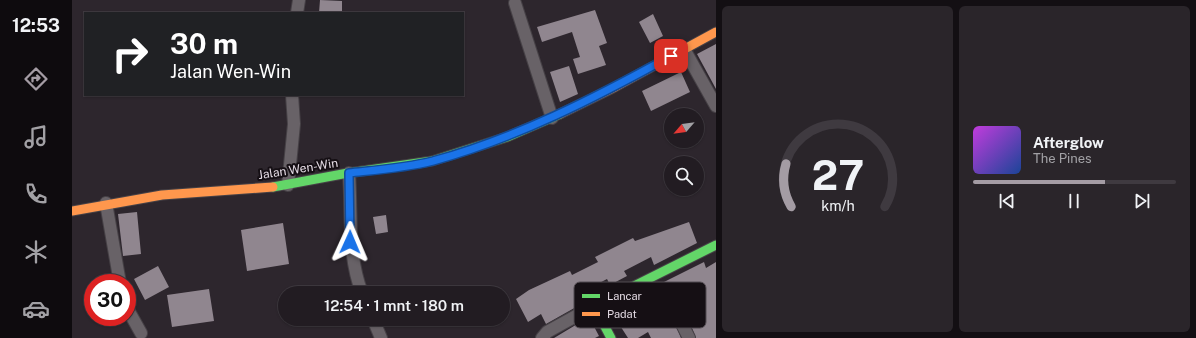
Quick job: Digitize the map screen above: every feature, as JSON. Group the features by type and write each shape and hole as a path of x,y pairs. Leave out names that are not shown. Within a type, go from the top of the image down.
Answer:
{"street":[{"path":"297,12 299,0"},
{"path":"515,3 552,118"},
{"name":"Jalan Wen-Win","path":"72,211 106,203 191,193 288,185 349,173 394,169 433,161 552,118 621,84 716,32"},
{"path":"684,49 716,106"},
{"path":"288,185 294,124 292,96"},
{"path":"349,173 350,242 354,270 360,286"},
{"path":"106,203 118,274"},
{"path":"642,282 716,245"},
{"path":"542,338 547,332 574,317"},
{"path":"136,324 141,333"},
{"path":"376,326 381,338"},
{"path":"606,328 611,338"},
{"path":"684,328 689,338"}],"building":[{"path":"320,0 342,1 342,12 319,12"},
{"path":"595,10 607,43 599,46 606,65 578,74 573,59 580,57 572,32 542,42 537,27"},
{"path":"653,14 663,36 650,43 639,22"},
{"path":"716,44 716,89 697,54"},
{"path":"569,66 578,94 560,102 550,72"},
{"path":"681,72 690,92 651,111 642,91"},
{"path":"137,212 141,254 123,256 118,214"},
{"path":"386,215 388,232 376,234 373,217"},
{"path":"689,222 697,243 654,265 651,257 624,271 627,276 616,282 608,282 607,279 601,282 574,282 574,308 546,324 541,314 528,322 516,299 529,290 570,271 572,275 598,262 595,257 633,238 635,241"},
{"path":"283,223 289,264 247,271 241,230"},
{"path":"704,262 706,268 716,262 716,338 696,338 692,328 706,328 706,282 664,282"},
{"path":"158,266 169,287 145,300 136,283 136,278"},
{"path":"209,289 214,321 172,327 167,295"},
{"path":"574,326 574,328 595,328 599,336 595,338 554,338"},
{"path":"622,328 677,328 681,338 651,338 648,332 638,338 628,338"}],"traffic: fast":[{"path":"273,187 348,173 432,161 507,137 560,114"},
{"path":"642,282 716,245"},
{"path":"606,328 611,338"}],"traffic: slow":[{"path":"560,114 613,88 716,32"},
{"path":"72,211 162,195 273,187"}],"route":[{"path":"350,242 351,198 349,173 394,169 433,161 478,146 552,118 621,84 671,56"}]}
